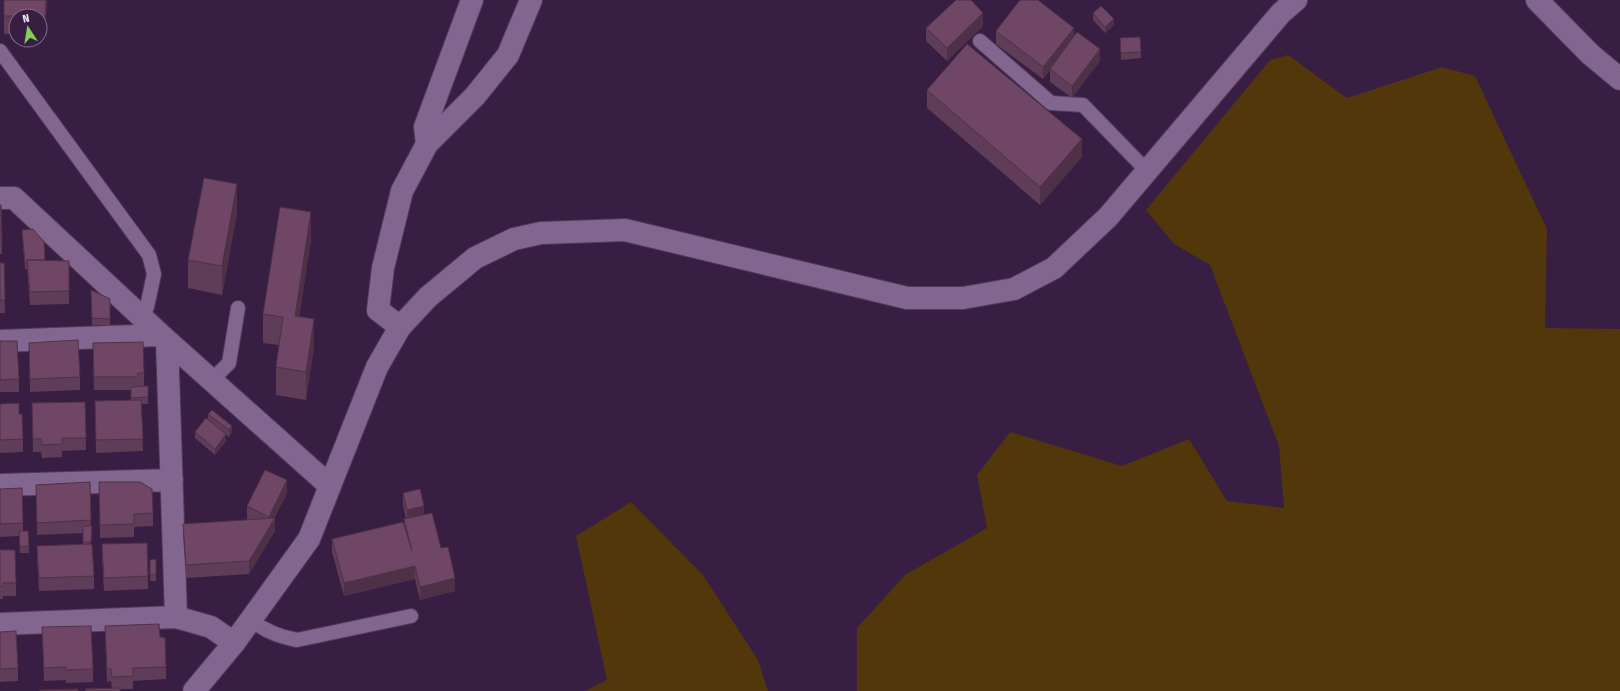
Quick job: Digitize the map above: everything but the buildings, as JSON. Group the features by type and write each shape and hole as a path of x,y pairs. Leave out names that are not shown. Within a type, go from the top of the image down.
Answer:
{"street":[{"path":"427,144 426,128 472,0"},
{"path":"400,327 378,310 383,268 402,191 427,144 475,96 508,55 531,0"},
{"path":"194,691 234,643 309,539 377,367 400,327 428,297 475,258 514,239 541,233 625,230 907,298 963,298 1014,289 1054,268 1108,217 1281,13 1296,0"},
{"path":"1537,0 1590,54 1620,79"},
{"path":"0,198 14,198 211,381 330,486"},
{"path":"0,341 164,338"},
{"path":"164,338 172,480 176,617"},
{"path":"0,484 172,480"},
{"path":"0,624 176,617 211,627 234,643"}],"lane":[{"path":"980,41 1051,103 1083,105 1147,171"},
{"path":"0,51 149,255 154,274 147,307 142,317"},
{"path":"211,381 228,363 238,308"},
{"path":"251,620 263,630 283,638 297,640 411,616"}],"shaded area":[{"path":"1288,55 1347,98 1442,67 1475,76 1547,229 1545,328 1620,329 1620,691 857,691 857,628 905,575 987,528 977,475 1010,432 1122,466 1189,439 1227,501 1284,508 1279,446 1210,265 1174,244 1146,210 1270,60"},
{"path":"631,502 703,575 758,660 768,691 585,691 607,680 576,536"}]}
